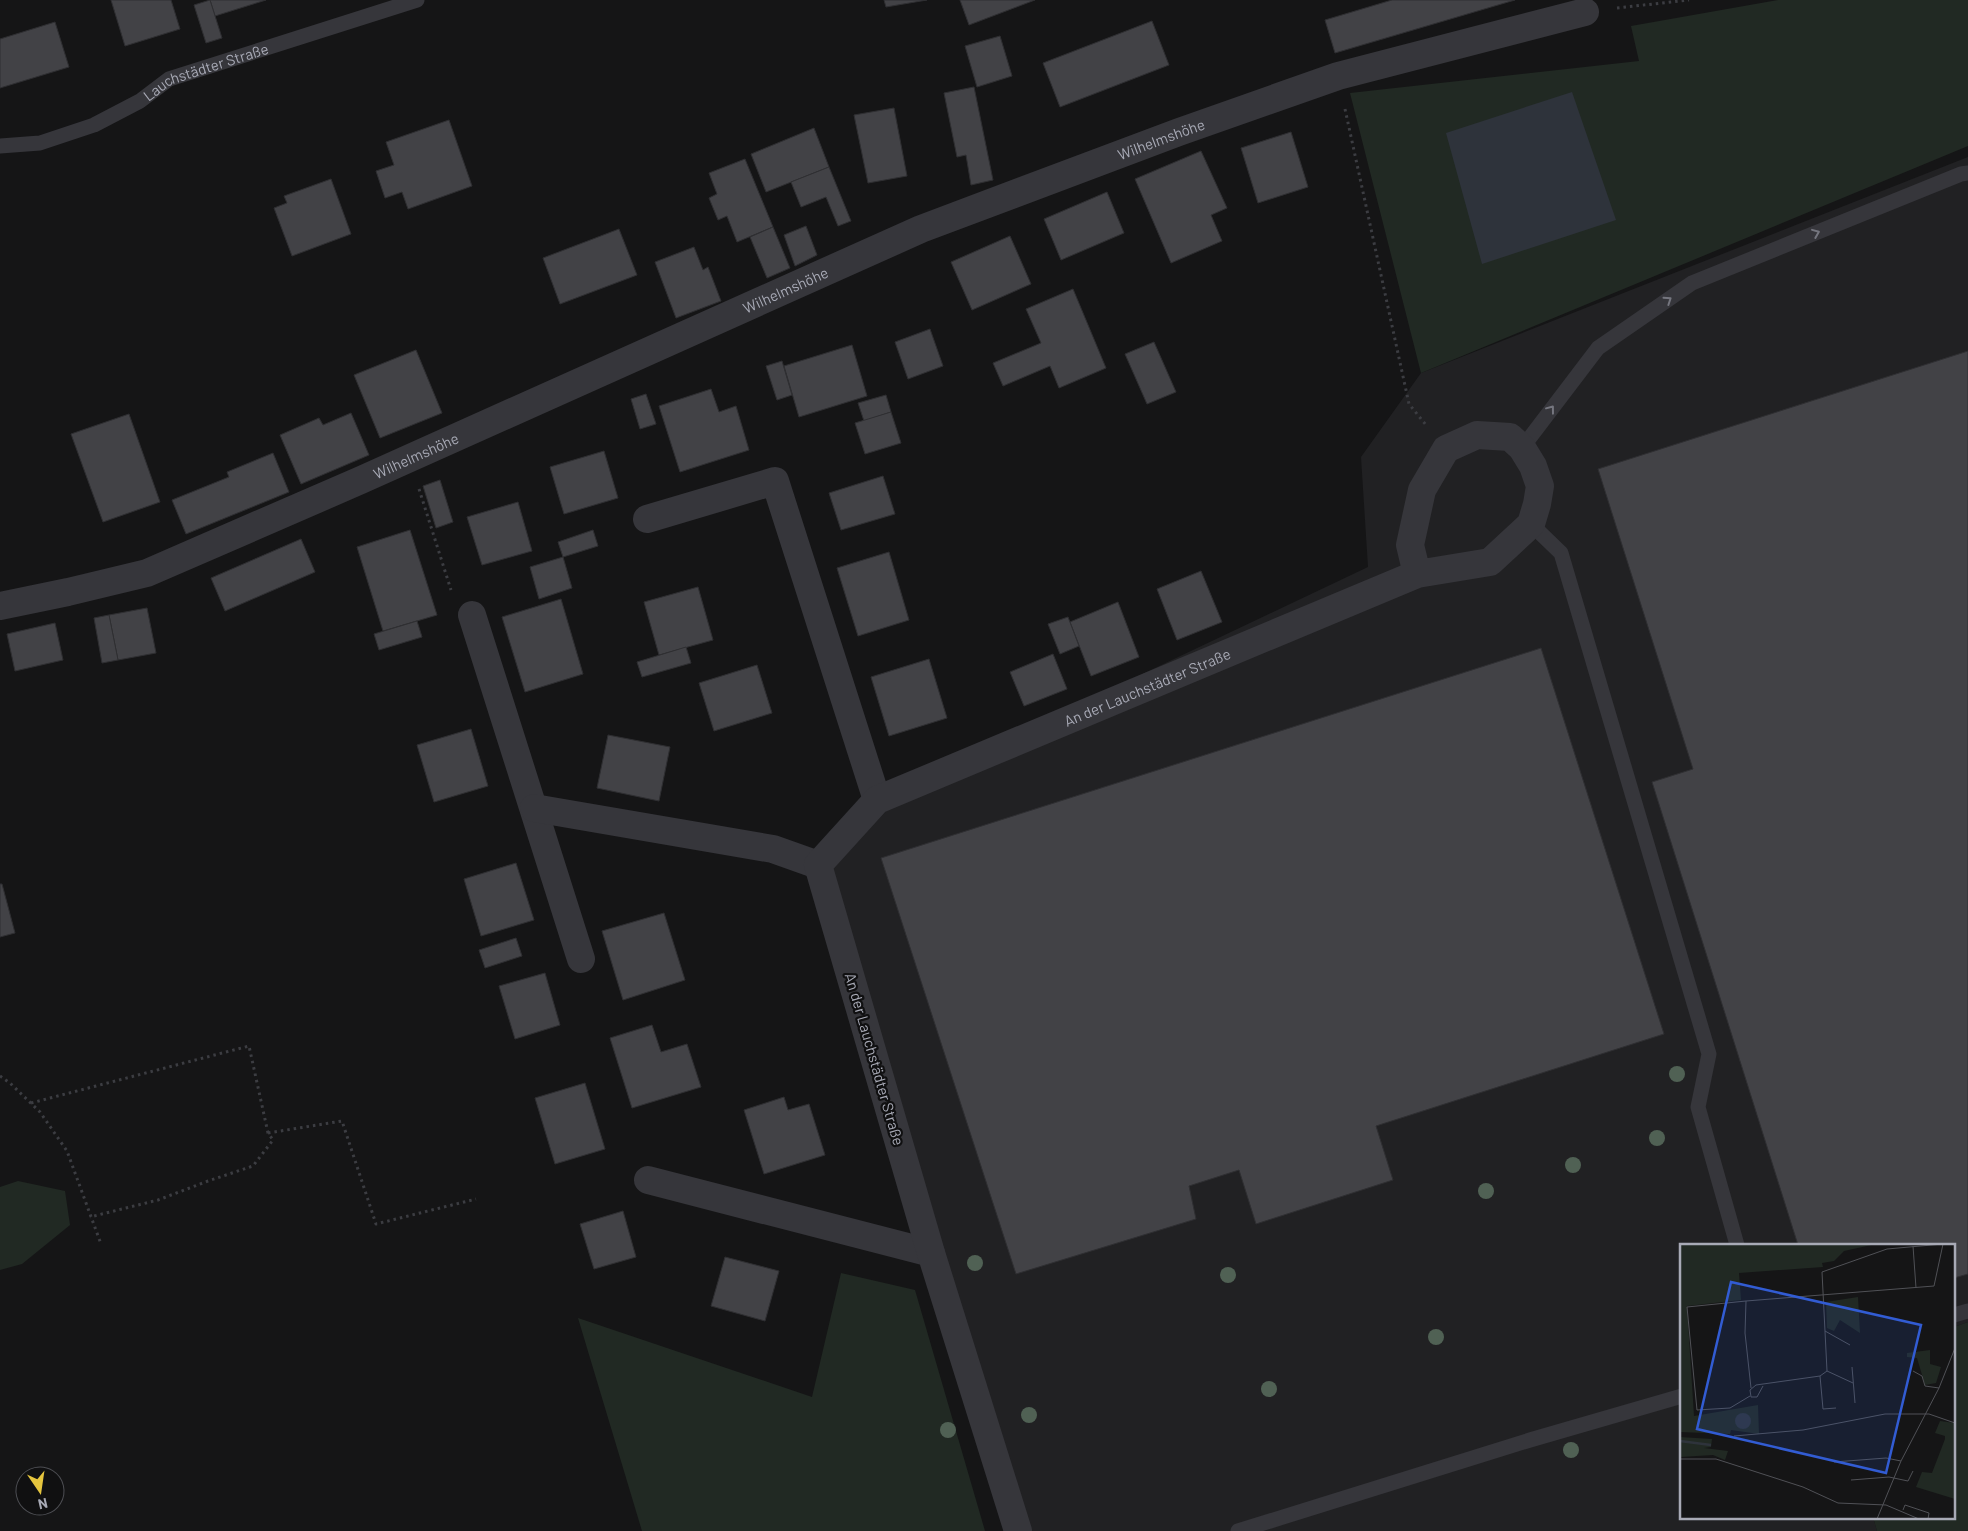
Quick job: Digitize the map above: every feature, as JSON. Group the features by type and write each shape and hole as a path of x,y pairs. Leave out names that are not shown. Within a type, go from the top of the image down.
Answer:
{"street":[{"name":"Wilhelmshöhe","path":"0,606 147,573 921,229 1169,136 1338,76 1585,12"},
{"path":"1417,574 1410,545 1422,490 1446,449 1477,436 1510,437 1522,448"},
{"name":"An der Lauchstädter Straße","path":"1018,1531 931,1254 818,865 877,800 1417,574 1490,562 1530,524 1537,504 1540,486 1533,466 1522,448"},
{"path":"646,519 775,481 877,800"},
{"path":"472,615 581,959"},
{"path":"534,808 773,849 818,865"},
{"path":"648,1180 931,1254"}],"lane":[{"name":"Lauchstädter Straße","path":"0,146 40,143 94,125 140,100 169,79 417,0"},
{"path":"1522,448 1598,348 1692,284 1961,174 1968,173"},
{"path":"1530,524 1562,553 1709,1054 1698,1107 1737,1244"},
{"path":"1956,1314 1968,1310"},
{"path":"1238,1531 1530,1440 1680,1397"}],"path":[{"path":"1585,12 1689,0"},
{"path":"1338,76 1409,404 1446,449"},
{"path":"409,458 455,602 472,615"},
{"path":"31,1103 249,1046 268,1133 273,1140 253,1166 158,1200 90,1217"},
{"path":"0,1076 40,1112 67,1151 101,1244"},
{"path":"268,1133 342,1121 376,1224 476,1199"}],"shaded area":[{"path":"1778,0 1968,0 1968,146 1421,373 1350,93 1639,61 1631,26"},
{"path":"1572,92 1616,220 1482,264 1446,133"},
{"path":"1968,157 1968,1322 1956,1326 1956,1244 1680,1244 1680,1518 1873,1518 1877,1531 1019,1531 818,865 877,800 1368,567 1361,457 1421,373"},
{"path":"18,1181 65,1191 70,1225 22,1264 0,1270 0,1187"},
{"path":"841,1273 915,1290 985,1531 642,1531 578,1318 812,1397"},
{"path":"1968,1322 1968,1531 1877,1531 1873,1518 1956,1518 1956,1326"}],"building":[{"path":"111,0 171,0 180,29 125,46"},
{"path":"210,0 266,0 215,16"},
{"path":"210,0 222,38 206,43 194,5"},
{"path":"884,0 927,0 886,7"},
{"path":"960,0 1035,0 969,25"},
{"path":"1392,0 1515,0 1335,53 1325,20"},
{"path":"1152,21 1169,65 1060,107 1043,63"},
{"path":"55,22 69,67 0,88 0,39"},
{"path":"1000,36 1012,76 977,87 965,46"},
{"path":"974,87 993,180 971,185 966,155 957,157 944,93"},
{"path":"894,108 907,176 868,183 854,115"},
{"path":"449,120 472,186 408,209 402,192 385,198 376,171 394,165 386,142"},
{"path":"814,128 829,167 766,192 751,154"},
{"path":"1291,132 1308,187 1258,203 1241,148"},
{"path":"1201,151 1227,208 1211,215 1222,241 1171,263 1135,179"},
{"path":"745,159 773,227 737,242 727,216 718,220 709,198 717,194 709,173"},
{"path":"829,167 851,221 838,226 826,197 801,207 791,182"},
{"path":"331,179 351,234 292,256 274,208 287,203 284,196"},
{"path":"1107,192 1124,233 1061,260 1044,219"},
{"path":"806,226 817,255 795,266 784,235"},
{"path":"773,227 790,268 767,278 750,237"},
{"path":"619,229 637,275 560,304 543,258"},
{"path":"1010,236 1031,284 972,310 951,262"},
{"path":"694,247 703,270 708,267 721,301 676,318 655,262"},
{"path":"1073,289 1106,368 1059,388 1050,366 1003,386 993,363 1041,343 1026,309"},
{"path":"930,329 943,366 908,379 895,342"},
{"path":"1154,342 1176,392 1147,404 1125,354"},
{"path":"852,345 867,396 799,417 784,366"},
{"path":"416,350 442,413 380,438 354,375"},
{"path":"1968,351 1968,1274 1956,1277 1956,1244 1798,1244 1652,782 1693,769 1598,469"},
{"path":"782,361 792,395 777,400 766,366"},
{"path":"711,389 719,412 736,406 749,450 680,472 659,406"},
{"path":"646,394 656,424 640,429 631,399"},
{"path":"886,395 891,412 864,421 858,403"},
{"path":"891,412 901,443 865,454 855,423"},
{"path":"351,413 369,455 301,484 280,435 319,418 323,425"},
{"path":"129,414 160,502 103,522 71,434"},
{"path":"604,451 618,498 564,514 550,467"},
{"path":"273,453 289,492 186,534 172,500 229,477 227,472"},
{"path":"883,476 895,514 841,530 829,493"},
{"path":"440,480 453,522 436,528 423,486"},
{"path":"518,502 532,551 482,565 467,517"},
{"path":"410,530 437,615 383,631 357,547"},
{"path":"593,530 598,546 563,557 558,542"},
{"path":"301,539 315,572 225,611 211,578"},
{"path":"889,552 909,620 858,636 837,568"},
{"path":"563,557 572,588 539,599 530,567"},
{"path":"1201,571 1222,622 1177,640 1157,589"},
{"path":"698,587 713,640 659,655 644,602"},
{"path":"561,599 583,674 525,692 502,617"},
{"path":"1118,602 1139,657 1091,676 1070,622"},
{"path":"147,608 156,653 118,660 109,615"},
{"path":"109,615 118,660 102,663 94,618"},
{"path":"1068,617 1079,646 1060,654 1048,624"},
{"path":"417,621 422,637 379,650 374,634"},
{"path":"55,623 63,660 15,671 7,634"},
{"path":"686,647 691,663 642,677 637,662"},
{"path":"1541,648 1664,1034 1376,1126 1393,1180 1256,1224 1239,1170 1189,1186 1196,1219 1016,1274 881,858"},
{"path":"1053,654 1067,689 1024,706 1010,672"},
{"path":"929,659 947,718 889,736 871,677"},
{"path":"757,665 772,713 714,731 699,683"},
{"path":"471,729 488,786 434,802 417,745"},
{"path":"608,735 670,747 659,801 597,788"},
{"path":"516,863 534,920 481,936 464,879"},
{"path":"0,884 2,884 15,933 0,937"},
{"path":"664,913 685,980 623,1000 602,931"},
{"path":"516,938 522,956 485,968 479,950"},
{"path":"545,973 560,1025 515,1039 499,986"},
{"path":"652,1025 661,1052 687,1044 701,1087 632,1108 610,1038"},
{"path":"585,1083 605,1149 555,1164 535,1098"},
{"path":"784,1097 788,1110 809,1104 825,1155 764,1174 744,1110"},
{"path":"623,1211 636,1257 594,1269 580,1224"},
{"path":"725,1257 779,1271 765,1321 711,1306"}]}
